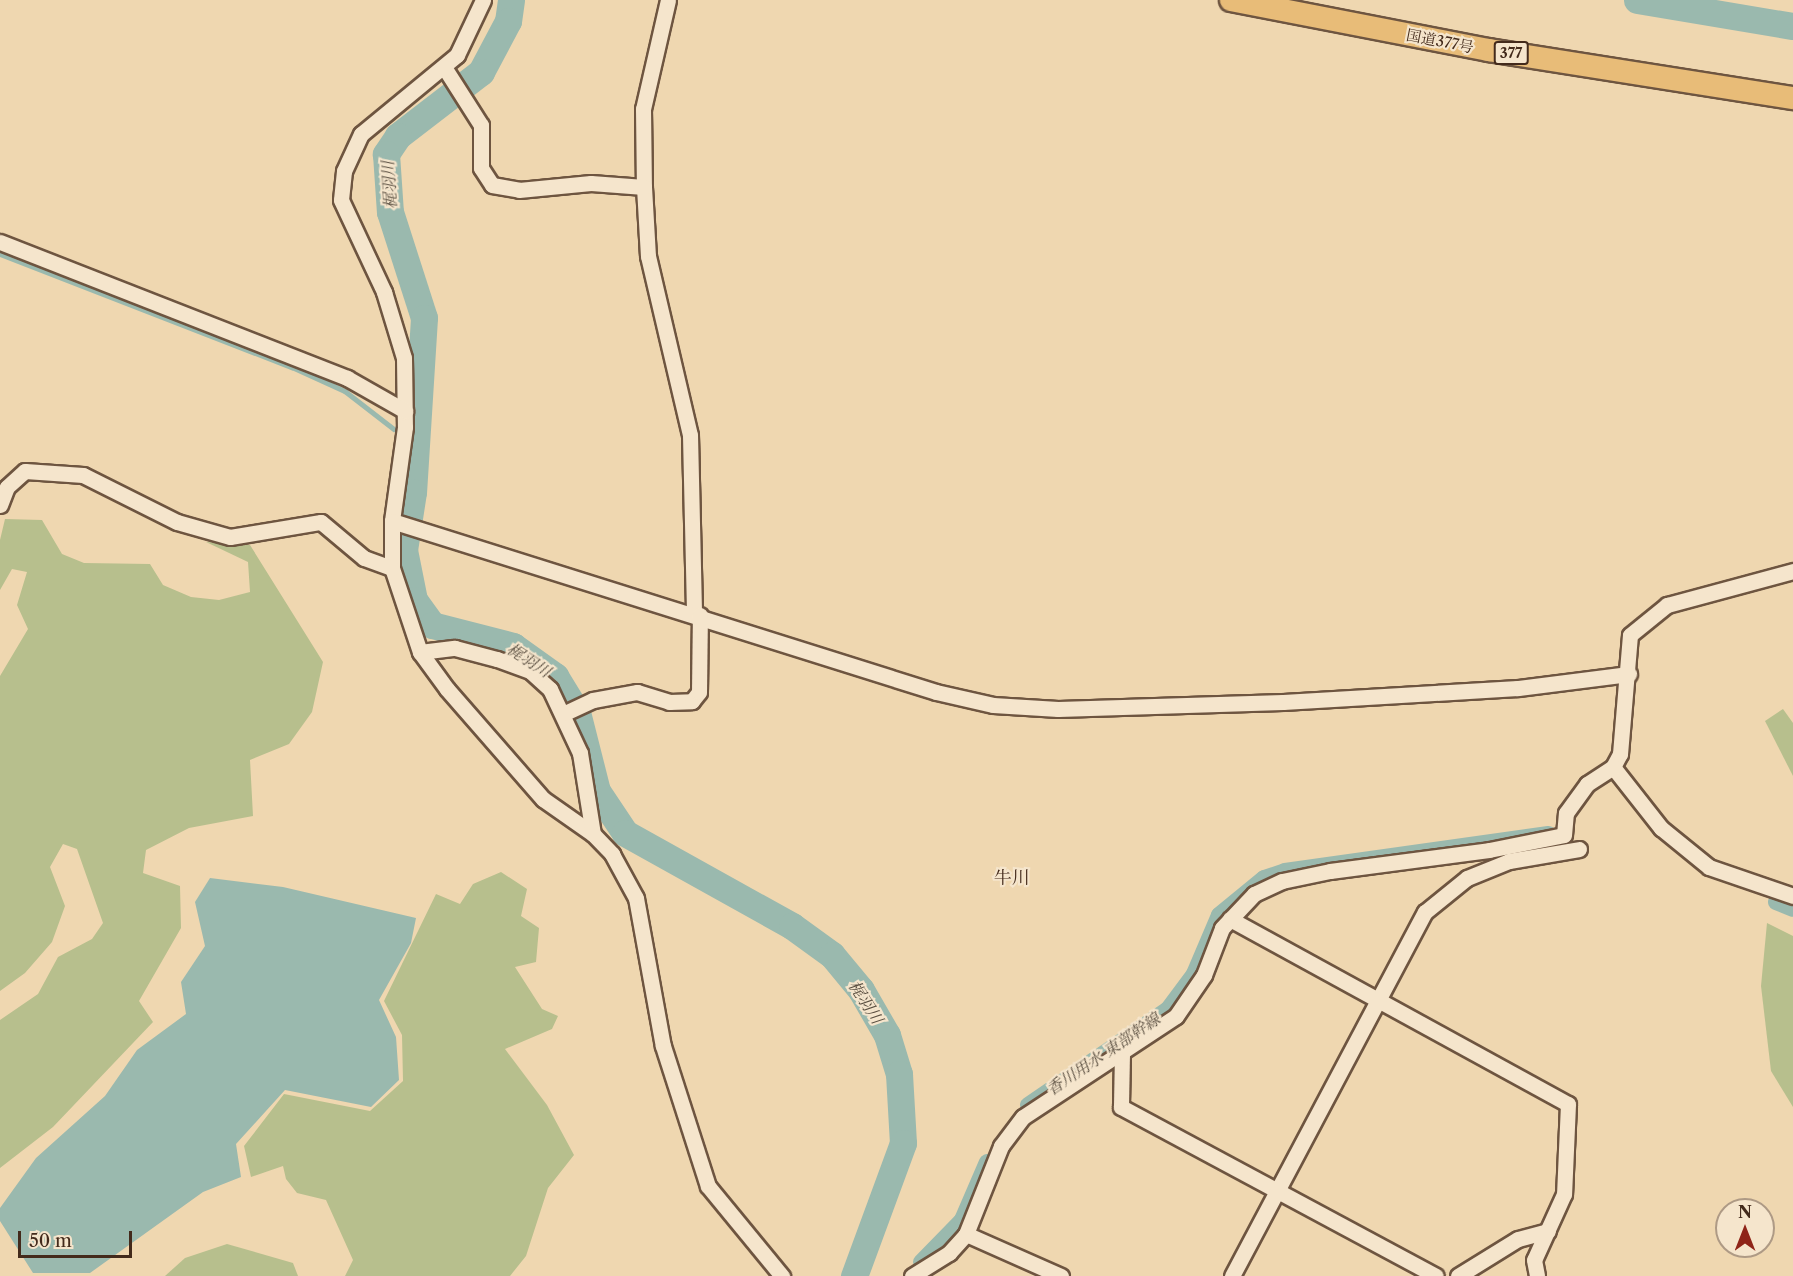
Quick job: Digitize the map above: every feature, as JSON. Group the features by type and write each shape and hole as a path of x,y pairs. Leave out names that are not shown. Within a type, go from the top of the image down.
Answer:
{"highway":[{"name":"国道377号","path":"1231,0 1489,50 1793,98"}],"street":[{"path":"483,0 467,42 448,71 361,134 344,171 341,200 384,292 404,358 405,411 392,568 420,652 543,799 593,834 612,854 636,898 663,1046 708,1186 782,1276"},
{"path":"567,712 593,700 637,692 669,702 692,701 699,692 690,435 648,256 644,187 643,109 668,0"},
{"path":"448,71 470,102 481,125 481,168 492,186 519,190 591,183 644,187"},
{"path":"0,242 347,378 405,411"},
{"path":"0,505 7,487 25,471 83,475 177,522 230,537 321,522 364,558 392,568"},
{"path":"396,522 697,614 936,692 993,705 1058,709 1294,701 1518,688 1629,674"},
{"path":"912,1276 950,1253 966,1234 1001,1146 1023,1117 1176,1016 1204,975 1230,919 1254,894 1282,881 1564,835 1566,813 1587,784 1613,767 1620,754 1629,674 1630,635 1650,615 1667,605 1793,571"},
{"path":"420,652 455,648 530,671 550,688 567,712 580,753 593,834"},
{"path":"1613,767 1661,828 1709,867 1793,896"},
{"path":"1233,1276 1425,912 1444,892 1509,861 1579,849"},
{"path":"1230,919 1376,1003 1568,1104 1564,1194 1534,1260 1537,1276"},
{"path":"1122,1053 1121,1107 1436,1276"},
{"path":"1458,1276 1518,1239 1548,1230"},
{"path":"966,1234 1061,1276"}],"green space":[{"path":"5,519 42,520 62,554 84,563 150,564 163,585 191,597 219,600 250,592 248,562 206,542 250,545 323,662 312,712 289,744 250,760 253,816 189,828 146,850 143,873 180,886 181,928 139,1001 153,1022 53,1127 0,1168 0,1020 38,994 58,957 92,939 103,923 77,849 63,844 50,867 65,906 52,942 25,973 0,991 0,676 28,629 17,605 27,572 12,569 0,590 0,540"},
{"path":"1783,709 1793,723 1793,776 1765,721"},
{"path":"501,872 527,889 521,916 539,928 536,962 515,967 542,1009 558,1016 552,1029 505,1049 547,1105 574,1155 548,1188 526,1256 510,1276 345,1276 353,1260 326,1200 297,1193 286,1179 283,1166 251,1177 244,1146 284,1094 370,1111 403,1081 402,1035 384,1001 436,894 460,904 473,884"},
{"path":"1767,923 1793,936 1793,1107 1771,1071 1761,986"},
{"path":"227,1244 293,1263 298,1276 165,1276 185,1258"}],"water":[{"path":"210,878 283,887 416,918 411,943 379,1000 396,1037 399,1080 371,1107 285,1090 236,1144 241,1177 203,1192 90,1273 33,1273 0,1221 0,1208 36,1158 105,1096 137,1050 186,1014 181,982 205,946 195,902"}],"waterway":[{"name":"梶羽川","path":"511,0 508,21 481,72 398,136 386,154 390,212 424,318 413,492 404,550 414,600 432,625 513,646 555,676 577,712 597,791 625,833 792,926 832,955 861,990 887,1035 899,1074 903,1143 854,1276"},
{"path":"1637,0 1793,26"},
{"path":"0,254 292,367 345,391 394,429"},
{"name":"香川用水 東部幹線","path":"1028,1105 1168,1009 1194,974 1219,915 1264,878 1285,871 1548,834"},
{"name":"香川用水 東部幹線","path":"1776,902 1793,909"},
{"name":"香川用水 東部幹線","path":"921,1262 962,1220 987,1162"}],"district":[{"name":"牛川","path":"1012,878"}]}
